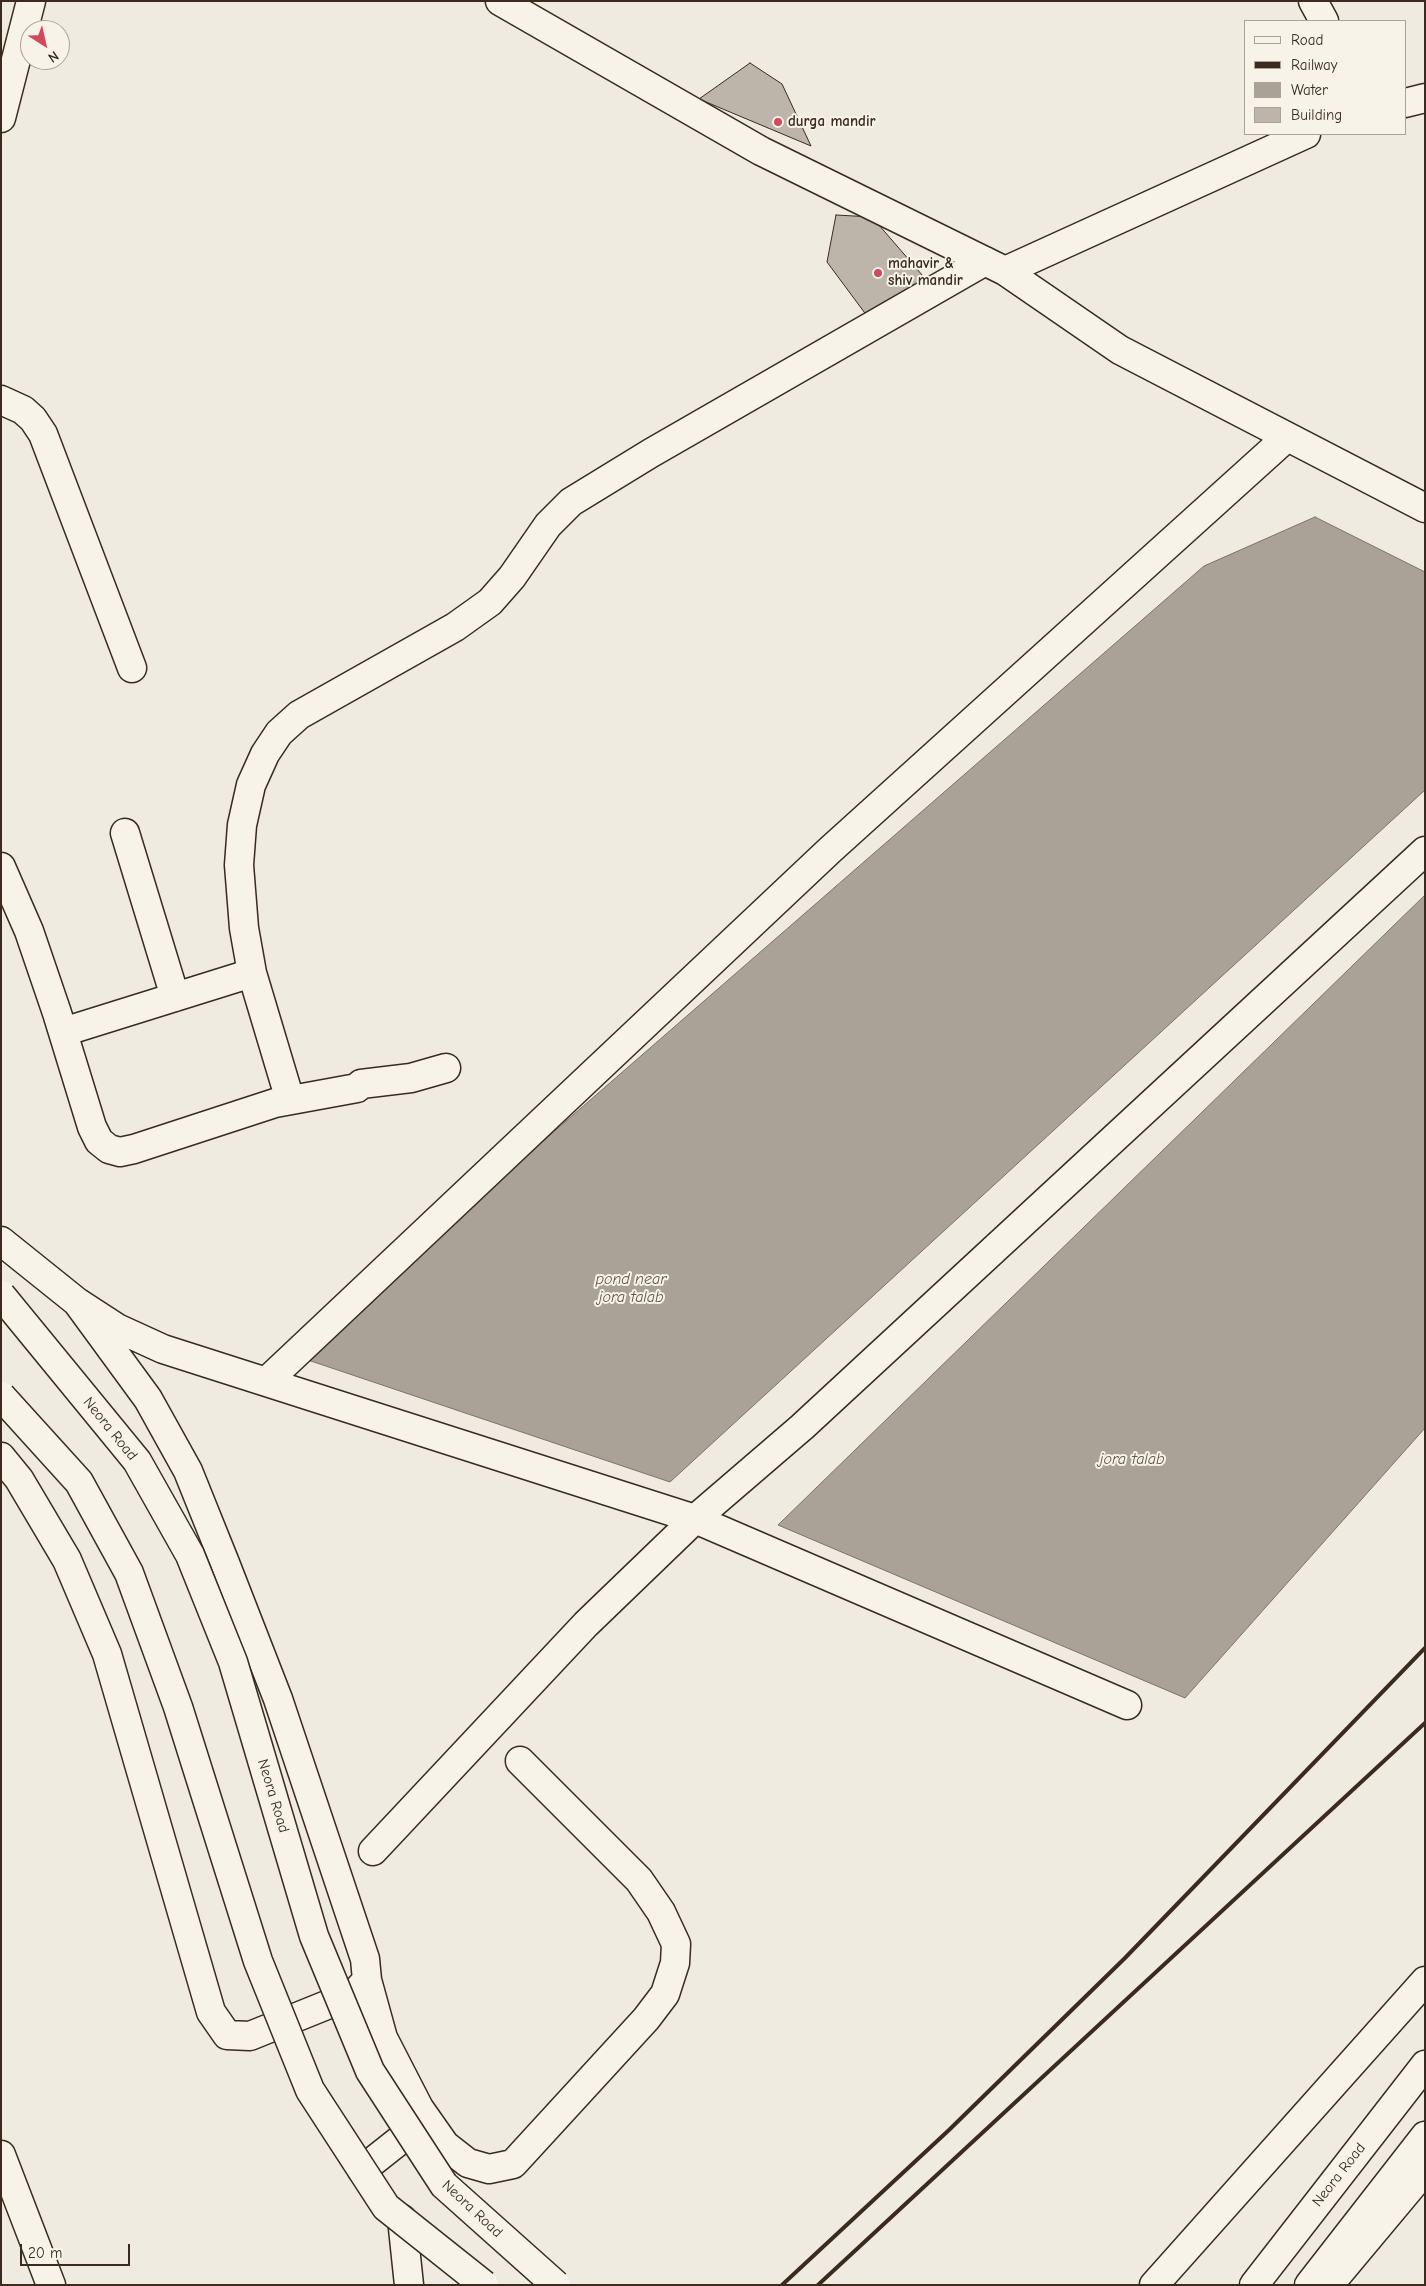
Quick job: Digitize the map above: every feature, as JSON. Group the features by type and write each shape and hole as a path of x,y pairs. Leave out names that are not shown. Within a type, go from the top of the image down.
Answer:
{"main road":[{"path":"1,118 31,1"},
{"path":"500,1 761,151 995,266 1120,350 1425,508"},
{"path":"1313,1 1323,20"},
{"path":"1406,103 1425,98"},
{"path":"290,1100 252,973 244,928 239,865 242,825 251,785 264,754 279,733 299,715 455,627 490,602 512,577 548,525 571,502 651,453 995,266 1304,135"},
{"path":"1,400 22,410 33,419 43,434 132,668"},
{"path":"266,1381 830,850 1287,437"},
{"path":"125,833 175,997"},
{"path":"372,1851 586,1624 695,1519 802,1427 1425,851"},
{"path":"1,867 29,931 92,1127 99,1141 109,1149 120,1152 134,1149 243,1112 290,1100 357,1088 361,1084 411,1078 446,1068"},
{"path":"63,1032 252,973"},
{"path":"1,1241 77,1302 117,1328 162,1349 695,1519 1127,1705"},
{"name":"Neora Road","path":"1,1295 137,1461 190,1555 233,1662 314,1936 370,2071 444,2185 556,2285"},
{"path":"77,1302 148,1399 188,1471 278,1700 365,1959 367,1980 384,2038 419,2108 446,2145 468,2163 489,2169 513,2164 640,2026 666,1994 675,1963 676,1944 661,1912 639,1880 520,1761"},
{"path":"1,1396 79,1482 129,1573 178,1707 258,1962 310,2090 386,2207 484,2285"},
{"path":"1,1458 18,1479 67,1560 107,1654 211,2012 227,2035 250,2036 354,1994 367,1980"},
{"path":"1154,2285 1425,1981"},
{"name":"Neora Road","path":"1254,2285 1425,2065"},
{"path":"362,2170 410,2132"},
{"path":"1309,2285 1425,2136"},
{"path":"1,2155 51,2285"},
{"path":"1329,2285 1425,2170"},
{"path":"402,2219 409,2285"}],"water":[{"name":"pond near jora talab","path":"1315,517 1425,572 1425,790 670,1482 296,1356 1204,566"},
{"name":"jora talab","path":"1425,895 1425,1428 1185,1698 778,1525"}],"building":[{"name":"durga mandir","path":"750,63 782,84 811,146 699,99"},
{"name":"mahavir & shiv mandir","path":"836,215 872,217 929,283 873,324 827,262"}],"railway":[{"path":"782,2285 949,2130 1125,1958 1425,1648"},
{"path":"818,2285 1425,1723"}],"place":[{"name":"durga mandir","path":"778,122"},
{"name":"mahavir & shiv mandir","path":"878,273"}]}
